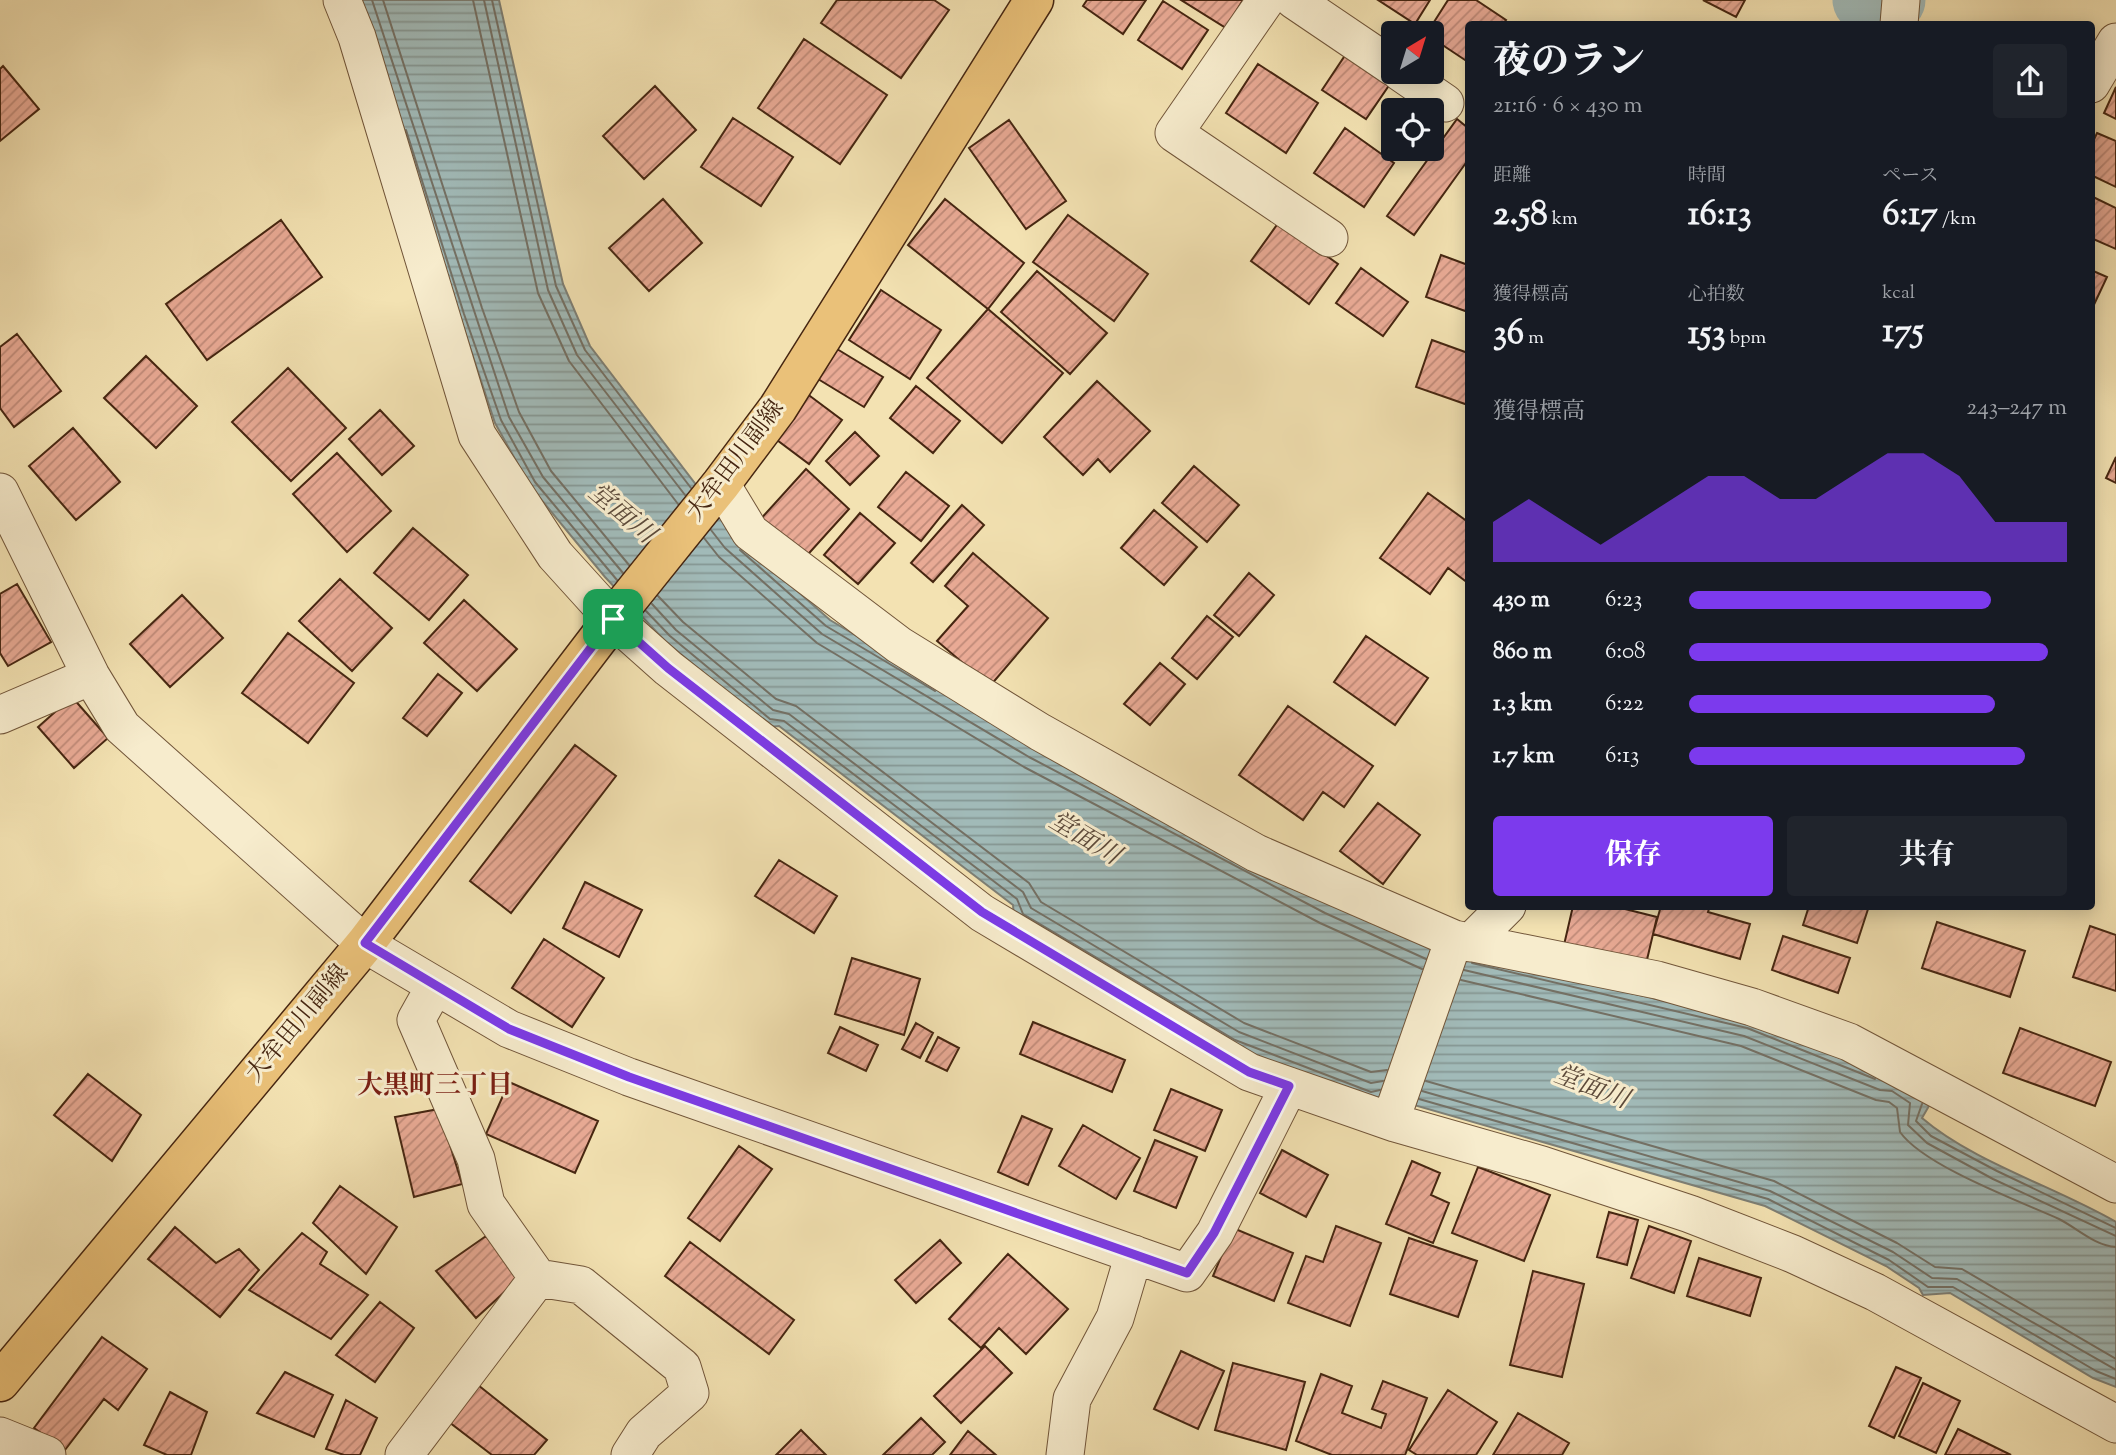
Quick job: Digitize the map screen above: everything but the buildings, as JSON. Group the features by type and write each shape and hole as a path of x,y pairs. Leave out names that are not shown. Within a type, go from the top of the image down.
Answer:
{"main road":[{"name":"大牟田川副線","path":"0,1382 365,943 778,408 1034,0"}],"street":[{"path":"341,0 357,37 477,435 555,555 618,612 668,668 982,912 1249,1072 1289,1086 1395,1115 1690,1214 1793,1254 1875,1292 2116,1424"},
{"path":"1266,0 1174,132 1329,238"},
{"path":"1294,0 1381,59"},
{"path":"1899,21 1900,0"},
{"path":"2095,77 2116,42"},
{"path":"1417,84 1446,103"},
{"path":"0,492 91,676 122,727 365,943 509,1029 629,1077 1187,1273 1214,1233 1289,1086"},
{"path":"712,496 750,532 900,645 1028,725 1256,853 1462,941 1657,980 1752,1007 1849,1042 2116,1184"},
{"path":"0,716 91,676"},
{"path":"1395,1115 1462,941 1502,910"},
{"path":"435,986 416,1020 475,1159 486,1204 538,1278 582,1286 682,1367 690,1393 644,1433 630,1455"},
{"path":"1065,1455 1072,1399 1115,1318 1134,1254"},
{"path":"404,1455 538,1278"},
{"path":"0,1436 47,1455"}],"water":[{"name":"堂面川","path":"355,0 499,0 563,284 590,346 736,537 830,620 1037,743 1440,948 1749,1021 1886,1076 1933,1099 1922,1118 1943,1134 1990,1161 2116,1222 2116,1387 2093,1378 1950,1293 1923,1295 1919,1288 1886,1266 1765,1206 1383,1096 1373,1101 1232,1047 1014,917 1013,905 779,726 769,727 665,641 605,577 530,486 495,423"}],"waterway":[{"path":"1865,0 1876,8 1893,0"}],"district":[{"name":"大黒町三丁目","path":"435,1086"}],"route":[{"path":"613,619 668,668 982,912 1249,1072 1289,1086 1214,1233 1187,1273 629,1077 509,1029 365,943 613,619"}]}
